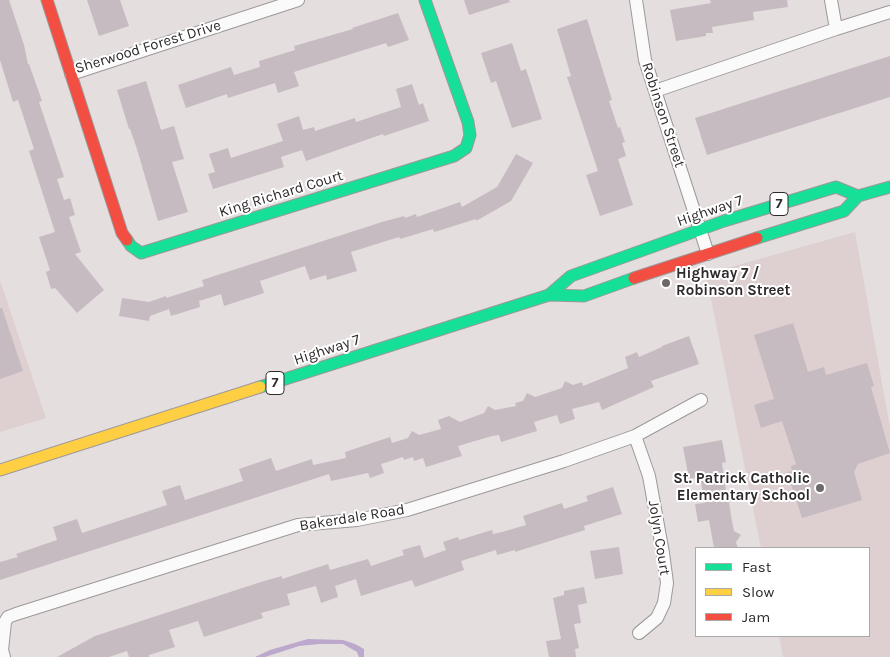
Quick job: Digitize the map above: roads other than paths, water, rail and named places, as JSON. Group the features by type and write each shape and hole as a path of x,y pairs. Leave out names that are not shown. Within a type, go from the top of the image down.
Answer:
{"main road":[{"name":"Sherwood Forest Drive","path":"47,0 71,74"},
{"name":"King Richard Court","path":"71,74 122,232 131,246 142,253 454,156 466,148 470,135 468,122 425,0"},
{"name":"Highway 7","path":"0,470 549,295 584,296 844,211 858,196 890,186"},
{"name":"Highway 7","path":"549,295 571,276 700,229 836,187 858,196"}],"street":[{"name":"Sherwood Forest Drive","path":"71,74 298,0"},
{"name":"Robinson Street","path":"636,0 645,60 700,229"},
{"path":"831,0 836,28"},
{"path":"655,90 836,28 890,12"},
{"path":"700,229 708,254"},
{"name":"Bakerdale Road","path":"4,657 2,650 5,622 8,617 16,614 298,525 357,520 408,510 564,461 635,436 701,400"},
{"name":"Jolyn Court","path":"635,436 649,476 667,583 664,603 657,618 639,633"}],"place":[{"name":"Highway 7 / Robinson Street","path":"666,283"},
{"name":"St. Patrick Catholic Elementary School","path":"820,488"}]}
